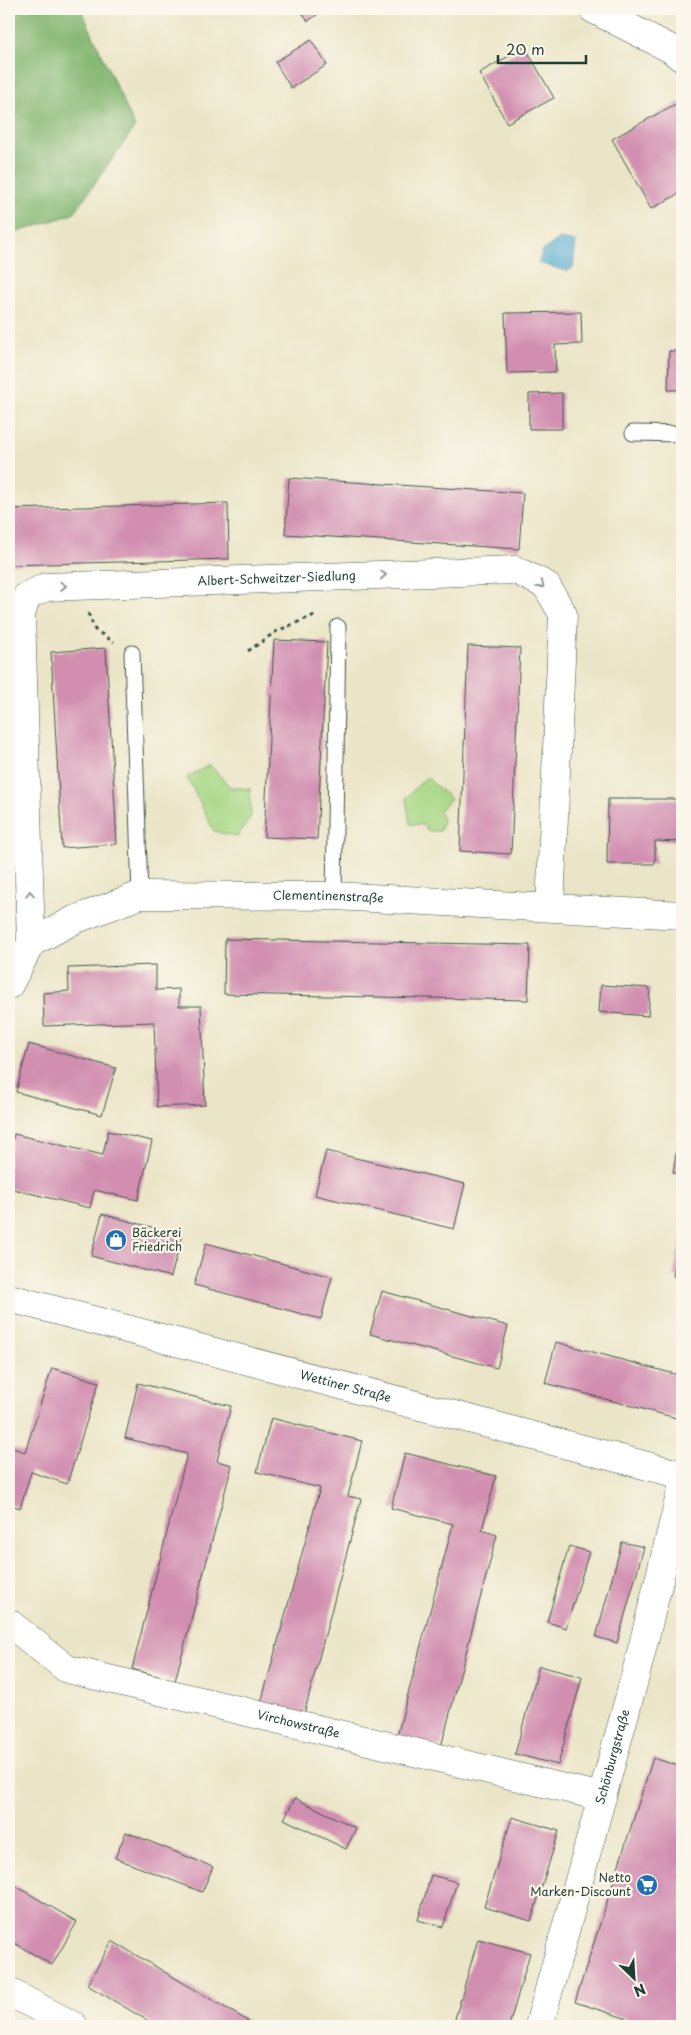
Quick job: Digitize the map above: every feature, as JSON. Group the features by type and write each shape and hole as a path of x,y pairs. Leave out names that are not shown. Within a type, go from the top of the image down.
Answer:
{"street":[{"path":"592,9 677,53"},
{"name":"Albert-Schweitzer-Siedlung","path":"32,943 15,666 21,614 18,597 46,587 515,570 546,585 563,614 550,907"},
{"name":"Clementinenstraße","path":"32,943 74,920 140,895 334,896 682,915"},
{"path":"9,985 32,943"},
{"name":"Wettiner Straße","path":"9,1298 682,1475"},
{"path":"9,1314 38,1306"},
{"name":"Schönburgstraße","path":"539,2026 636,1673 682,1488"},
{"name":"Virchowstraße","path":"9,1623 67,1669 602,1798"},
{"path":"9,1992 74,2026"}],"lane":[{"path":"633,433 682,434"},
{"path":"334,896 338,627"},
{"path":"132,653 140,895"}],"path":[{"path":"78,586 95,630 132,653"},
{"path":"248,651 277,631 317,614"}],"green space":[{"path":"9,9 81,9 135,127 73,214 9,235"},
{"path":"210,765 230,787 250,789 251,816 237,837 214,831 187,777"},
{"path":"426,777 451,799 439,811 443,820 440,831 429,831 423,825 410,824 406,798"}],"water":[{"path":"559,239 576,242 573,268 567,271 538,263 543,250"}],"building":[{"path":"299,9 325,9 308,21"},
{"path":"311,40 327,65 291,88 275,62"},
{"path":"525,47 554,98 507,123 479,73"},
{"path":"679,102 682,108 682,192 651,209 612,139"},
{"path":"581,312 582,344 555,345 556,372 507,373 505,313"},
{"path":"669,351 682,351 682,390 668,390"},
{"path":"562,393 562,429 529,429 529,394"},
{"path":"289,478 523,493 519,549 285,534"},
{"path":"228,503 229,559 9,565 9,509"},
{"path":"274,640 327,642 317,839 264,837"},
{"path":"468,646 520,648 511,854 460,851"},
{"path":"106,648 117,844 62,848 51,652"},
{"path":"608,799 682,799 682,842 655,841 655,864 607,864"},
{"path":"225,939 530,945 528,1000 224,994"},
{"path":"156,965 156,990 179,989 179,1006 201,1006 205,1105 157,1107 154,1022 44,1026 43,993 69,991 68,968"},
{"path":"601,985 650,988 648,1016 599,1012"},
{"path":"29,1044 116,1068 102,1115 16,1092"},
{"path":"682,1122 682,1174 673,1173"},
{"path":"108,1131 152,1141 138,1200 94,1190 90,1208 9,1188 9,1155 14,1134 103,1155"},
{"path":"326,1151 465,1184 454,1229 315,1195"},
{"path":"102,1214 182,1235 171,1277 91,1256"},
{"path":"682,1236 682,1278 673,1276"},
{"path":"206,1243 332,1277 321,1319 194,1285"},
{"path":"382,1291 508,1326 497,1368 370,1334"},
{"path":"556,1342 682,1376 680,1419 545,1383"},
{"path":"52,1368 99,1382 67,1484 31,1472 20,1508 9,1504 9,1447 25,1452"},
{"path":"138,1383 231,1406 217,1461 232,1465 175,1681 132,1669 187,1454 125,1438"},
{"path":"271,1418 362,1441 348,1496 361,1499 304,1714 261,1703 320,1488 257,1472"},
{"path":"405,1453 496,1476 482,1530 497,1535 441,1747 397,1736 453,1524 391,1508"},
{"path":"622,1542 644,1547 617,1643 596,1637"},
{"path":"569,1546 589,1552 566,1628 547,1622"},
{"path":"539,1666 582,1677 558,1765 515,1754"},
{"name":"Netto Marken-Discount","path":"653,1758 682,1767 682,2006 675,2026 629,2026 631,2020 575,2002"},
{"path":"295,1798 356,1828 346,1849 284,1819"},
{"path":"512,1817 559,1831 531,1921 484,1907"},
{"path":"126,1832 213,1867 202,1892 115,1858"},
{"path":"431,1875 457,1882 443,1927 418,1920"},
{"path":"9,1882 77,1922 52,1965 9,1940"},
{"path":"478,1939 530,1953 509,2026 453,2026"},
{"path":"112,1941 248,2021 245,2026 157,2026 87,1985"}],"place":[{"name":"Bäckerei Friedrich","path":"116,1240"},
{"name":"Netto Marken-Discount","path":"647,1885"}]}
